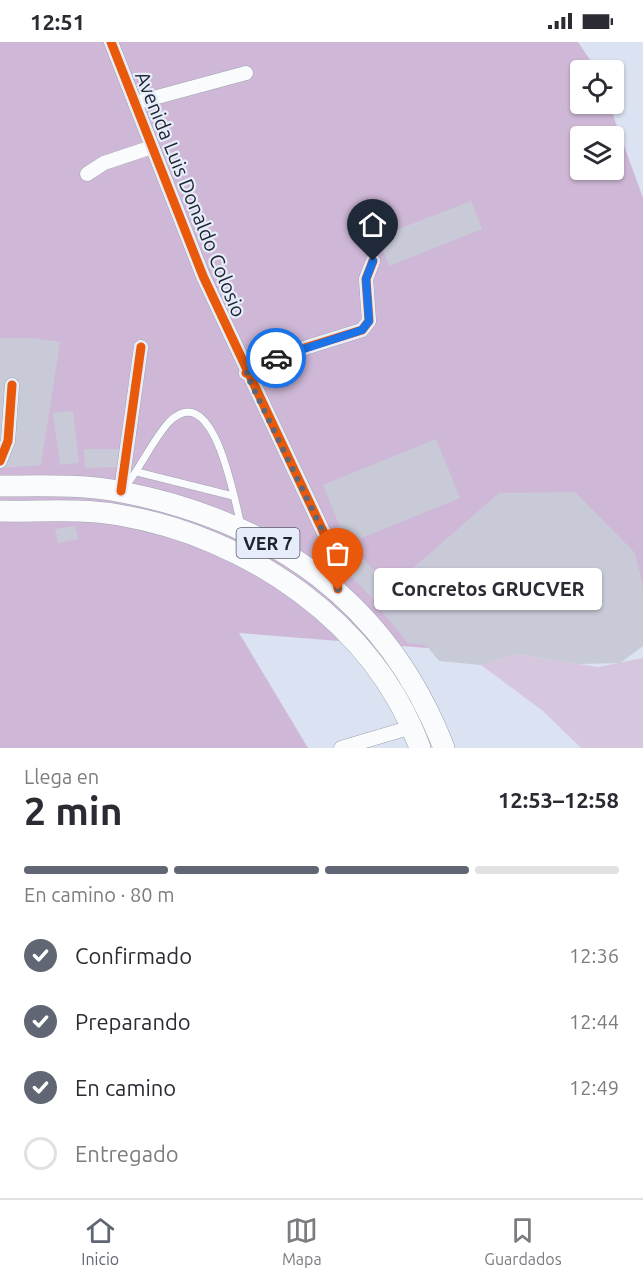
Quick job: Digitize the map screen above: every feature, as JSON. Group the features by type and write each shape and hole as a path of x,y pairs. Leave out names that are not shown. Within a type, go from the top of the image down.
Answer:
{"main road":[{"name":"VER 7","path":"0,486 121,492 183,506 242,527 290,556 338,590 403,665 431,714 444,748"},
{"name":"VER 7","path":"0,511 117,515 171,526 217,544 286,581 332,619 391,687 420,748"}],"street":[{"name":"Avenida Luis Donaldo Colosio","path":"111,42 203,276 246,373 331,548 338,590"},
{"path":"135,104 246,73"},
{"path":"87,174 104,163 152,147"},
{"path":"246,373 282,355 362,330 369,321 366,279 373,261"},
{"path":"121,492 141,347"},
{"path":"0,461 8,441 12,385"},
{"path":"341,748 412,727"}],"lane":[{"path":"121,492 169,423 180,414 192,412 205,418 215,434 242,527"},
{"path":"137,472 233,496"}],"shaded area":[{"path":"0,42 578,42 590,60 570,60 570,114 613,114 617,126 570,126 570,180 624,180 624,145 643,198 643,590 427,648 239,633 308,748 0,748"},
{"path":"516,654 598,667 643,658 643,748 581,748 543,711 481,665"}],"building":[{"path":"471,201 482,229 389,266 378,237"},
{"path":"0,338 32,338 60,342 41,465 0,468"},
{"path":"73,411 79,463 60,465 53,413"},
{"path":"436,439 460,498 347,544 323,485"},
{"path":"84,449 119,449 119,467 85,468"},
{"path":"575,492 635,553 643,586 643,646 620,663 579,664 516,654 481,665 439,661 426,645 408,643 374,602 499,493"},
{"path":"75,526 78,539 58,543 55,529"},
{"path":"356,551 388,585 373,599 341,566"}],"cycle path":[{"path":"111,42 203,276 331,548 338,589"},
{"path":"246,373 282,355 362,330 369,321 366,279 373,261"},
{"path":"121,491 141,347"},
{"path":"0,461 8,441 12,385"}],"way so far":[{"path":"276,358 246,373 331,548 338,590"}],"place":[{"name":"Concretos GRUCVER","path":"338,590"}],"route":[{"path":"276,358 317,342 346,337 362,330 369,321 366,279 373,261"}]}
